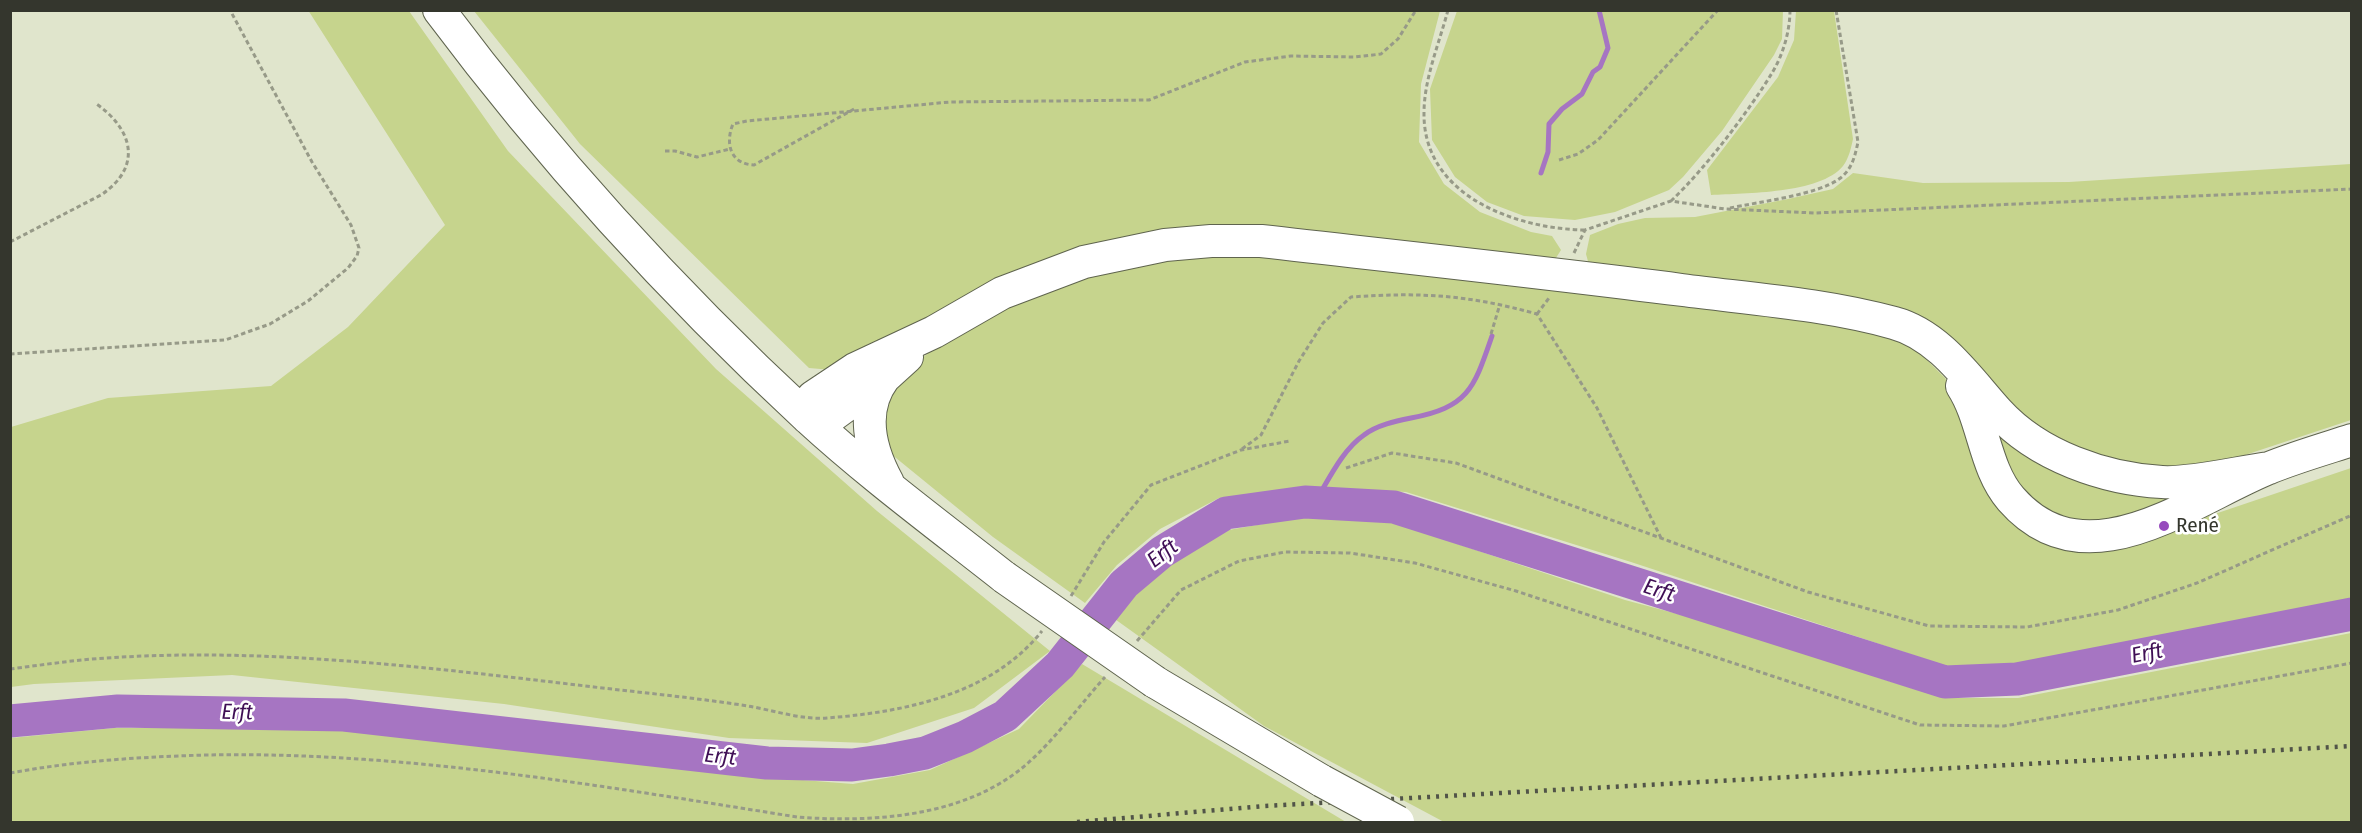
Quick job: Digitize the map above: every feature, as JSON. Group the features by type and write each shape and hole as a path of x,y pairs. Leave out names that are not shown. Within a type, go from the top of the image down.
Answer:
{"main road":[{"path":"439,10 525,120 603,212 696,309 808,418 891,489 1004,577 1155,682 1322,781 1398,822"},
{"path":"808,418 813,397 855,369 934,332 1002,293 1084,262 1165,245 1210,241 1261,241 1565,275 1851,312 1898,324 1936,348 1962,369 2001,415 2027,437 2065,458 2112,476 2165,483 2269,468"},
{"path":"808,418 833,415 885,377 934,332"},
{"path":"1936,348 1964,390 1997,475 2010,498 2034,520 2060,532 2089,537 2125,532 2183,512 2269,468 2352,440"},
{"path":"885,377 872,398 869,427 877,460 891,489"}],"path":[{"path":"10,354 225,340 279,320 326,288 354,261 358,244 351,225 312,162 230,10"},
{"path":"854,109 754,165 737,161 730,149 728,135 733,124 854,109 950,102 1149,100 1245,62 1291,56 1355,57 1381,54 1398,39 1416,10"},
{"path":"1448,10 1427,85 1424,113 1426,139 1449,180 1485,208 1535,225 1585,230 1671,201 1725,209 1815,213 2352,189"},
{"path":"1559,160 1578,154 1598,140 1718,10"},
{"path":"1671,201 1712,154 1773,72 1787,37 1790,10"},
{"path":"1725,209 1822,188 1839,179 1855,159 1858,142 1836,10"},
{"path":"10,242 101,195 124,172 129,156 125,131 111,114 95,103"},
{"path":"665,151 675,151 697,157 730,149"},
{"path":"1565,275 1585,230"},
{"path":"1241,450 1261,435 1299,361 1323,323 1351,297 1434,293 1500,304 1537,314 1597,408 1661,538"},
{"path":"1491,334 1500,304"},
{"path":"1067,601 1080,584 1104,542 1151,485 1241,450 1290,441"},
{"path":"1346,468 1392,453 1456,463 1808,592 1929,626 2027,627 2118,610 2198,583 2352,515"},
{"path":"10,669 84,660 147,656 198,655 334,661 520,678 745,705 823,719 899,709 946,696 1015,658 1033,643 1046,626"}],"green space":[{"path":"308,10 409,11 508,151 716,369 877,511 1050,651 974,708 867,743 729,738 504,704 232,675 11,687 11,427 108,398 271,386 348,327 445,225"},
{"path":"1783,10 1782,39 1774,55 1722,131 1669,190 1615,212 1575,220 1524,216 1487,202 1455,177 1432,140 1430,89 1457,11"},
{"path":"474,11 1440,11 1421,84 1419,142 1444,184 1480,212 1531,232 1552,236 1561,250 1554,261 1268,228 996,281 832,370 809,368 580,144"},
{"path":"1796,11 1834,11 1853,139 1847,160 1832,175 1800,187 1711,195 1707,170 1778,77 1794,40"},
{"path":"2351,164 2351,420 2230,460 2165,470 2104,461 2053,440 2005,403 1937,333 1589,265 1586,254 1590,235 1618,224 1645,218 1695,217 1788,199 1833,189 1853,173 1923,183 2069,182"},
{"path":"1261,251 1852,323 1916,349 1945,378 2016,521 2049,544 2080,552 2114,548 2351,468 2351,598 2011,666 1946,666 1631,562 1406,492 1315,487 1219,498 1160,529 1117,565 1085,603 993,537 885,449 880,414 888,387 940,343 1011,302 1086,273 1165,256"},
{"path":"1985,415 2125,486 2188,502 2097,530 2026,503"},
{"path":"1302,517 1395,523 1625,600 1795,645 1879,678 1944,698 2018,698 2351,633 2351,822 1444,822 1264,726 1112,617 1163,568 1223,531"},
{"path":"1082,664 1346,822 11,822 11,738 114,728 340,728 765,777 853,784 930,770 1019,729"}],"waterway":[{"path":"1541,173 1548,152 1549,124 1562,109 1582,94 1593,72 1600,67 1608,48 1599,10"},
{"path":"1315,502 1342,457 1364,435 1387,424 1446,408 1457,401 1474,382 1492,336"},
{"name":"Erft","path":"10,721 118,711 344,715 767,763 852,765 889,760 925,753 965,737 1005,716 1060,665 1124,584 1162,552 1226,513 1305,502 1394,507 1945,682 2017,679 2352,614"}],"railway":[{"path":"1077,822 1265,806 2352,746"}],"place":[{"name":"René","path":"2164,526"}]}
